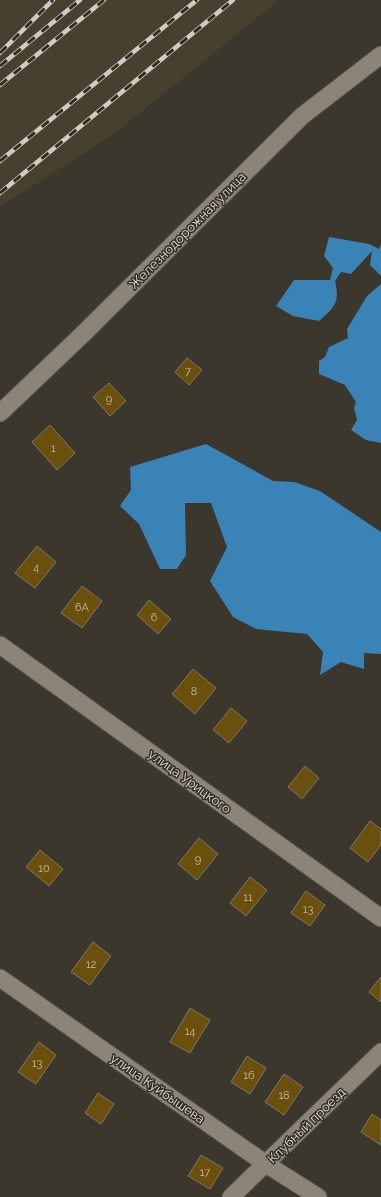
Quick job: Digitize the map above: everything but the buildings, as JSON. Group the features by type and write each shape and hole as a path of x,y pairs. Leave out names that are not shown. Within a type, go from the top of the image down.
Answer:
{"street":[{"name":"Железнодорожная улица","path":"0,413 84,334 302,116 381,55"},
{"name":"улица Урицкого","path":"0,645 381,918"},
{"name":"улица Куйбышева","path":"0,978 266,1164 318,1197"},
{"name":"Клубный проезд","path":"231,1197 381,1052"}],"shaded area":[{"path":"0,0 279,0 115,133 0,207"}],"water":[{"path":"329,237 369,244 379,249 381,245 381,276 370,265 372,251 351,274 341,272 335,281 337,294 335,304 319,321 293,316 276,306 294,280 330,280 333,268 324,256"},
{"path":"381,284 381,443 366,440 351,430 357,420 354,408 356,402 345,385 319,374 319,361 325,357 329,347 348,338 347,329 367,296"},
{"path":"206,444 273,481 294,482 320,491 381,532 381,654 364,653 364,669 341,662 320,675 323,652 307,634 256,629 233,617 210,581 227,547 211,503 185,503 186,555 177,569 160,569 139,524 120,506 131,490 130,467"}],"railway":[{"path":"0,53 53,0"},
{"path":"0,66 80,0"},
{"path":"0,85 104,0"},
{"path":"0,161 197,0"},
{"path":"0,193 233,0"}]}
